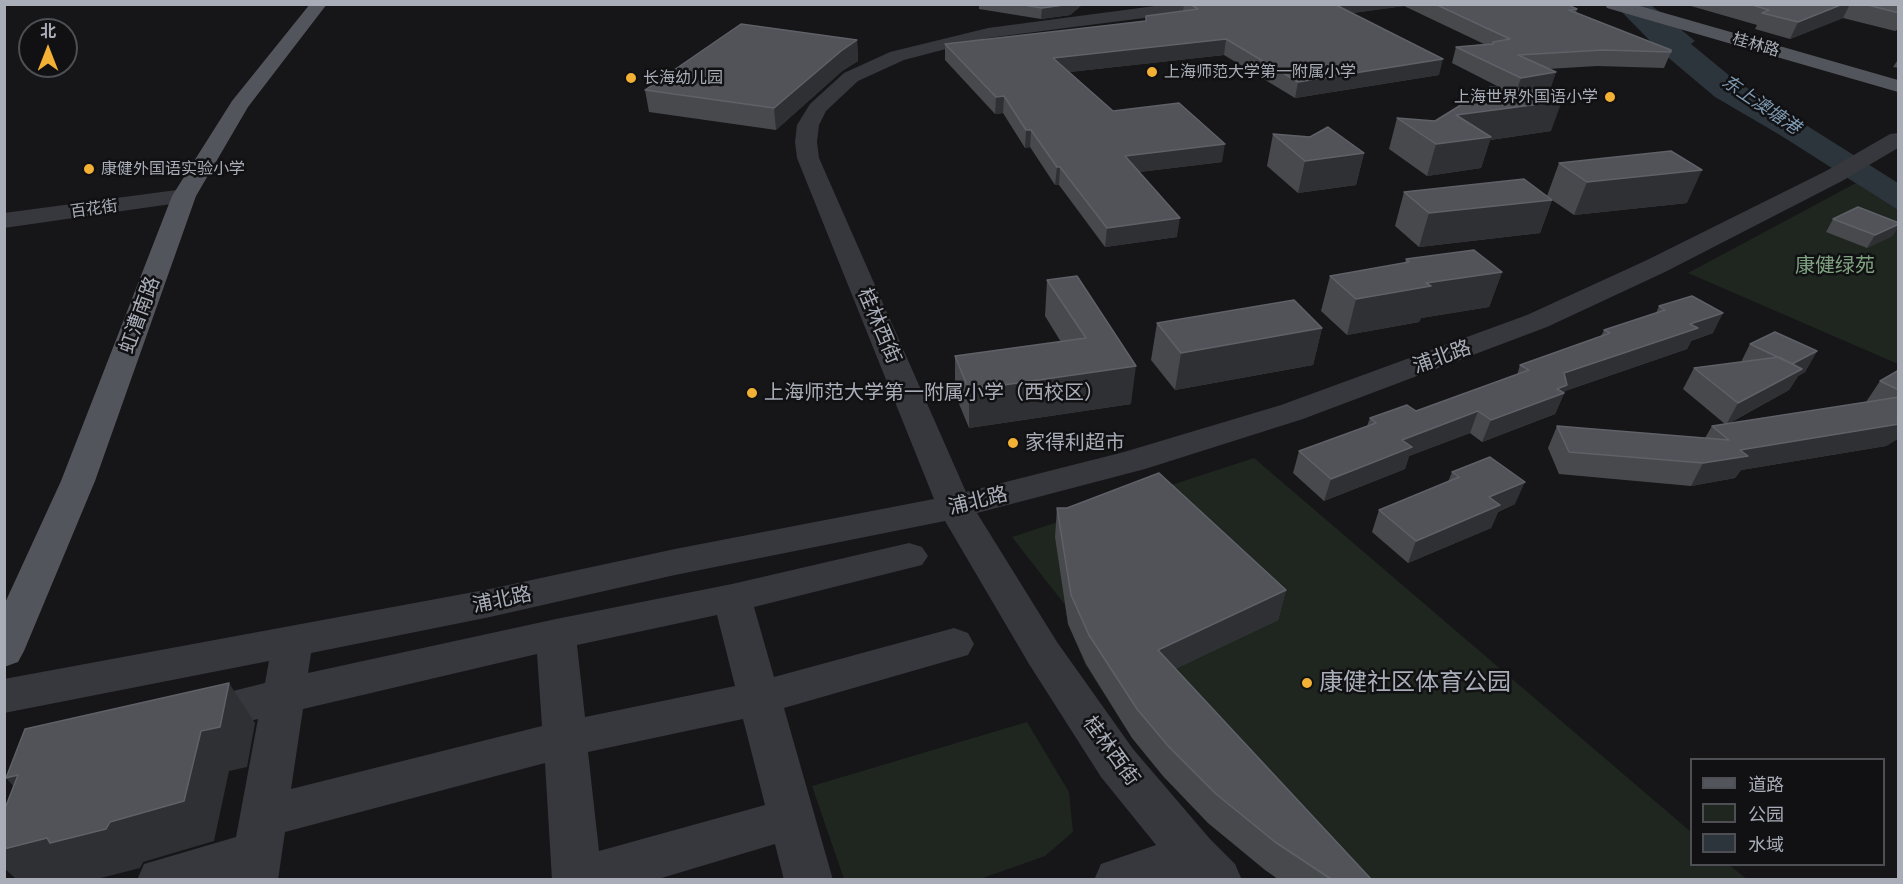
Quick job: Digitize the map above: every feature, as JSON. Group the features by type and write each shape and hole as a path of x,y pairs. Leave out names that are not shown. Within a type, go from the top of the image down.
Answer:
{"main road":[{"name":"虹漕南路","path":"4,651 78,481 184,196 239,105 319,4"},
{"name":"桂林路","path":"1613,4 1899,80"},
{"name":"桂林路","path":"1632,4 1899,86"}],"street":[{"name":"桂林西街","path":"1206,867 1111,754 1043,653 955,507 808,158 806,142 808,125 817,108 851,77 873,65 925,47 988,33 1214,4"},
{"name":"浦北路","path":"4,696 490,603 675,562 955,507 1133,461 1292,412 1537,321 1601,293 1834,176 1899,139"},
{"name":"百花街","path":"4,221 184,196"},
{"path":"168,723 556,634 732,598 909,555"},
{"path":"732,598 809,879"},
{"path":"556,634 577,879 792,818"},
{"path":"258,850 293,640"},
{"path":"160,879 258,850 565,739 760,698 954,644"},
{"path":"1118,879 1206,867"}],"green space":[{"name":"康健绿苑","path":"1856,183 1898,210 1898,364 1688,273"},
{"name":"康健社区体育公园","path":"1254,458 1690,831 1690,866 1730,866 1747,879 1277,879 1208,823 1163,776 1132,738 1085,664 1068,624 1065,605 1012,537"},
{"path":"1027,722 1069,792 1073,832 1045,856 980,879 844,879 812,786"}],"water":[{"name":"东上澳塘港","path":"1615,5 1651,5 1695,41 1691,44 1736,81 1898,183 1898,210 1780,135 1715,97 1658,49"}],"building":[{"path":"1017,4 1071,4 1042,8"},
{"path":"1190,4 1334,4 1443,59 1298,82 1226,39 1053,58 1113,111 1179,103 1225,144 1125,156 1180,218 1107,228 1060,167 1057,167 1031,130 1026,130 1004,96 996,97 945,44 1146,21 1146,16 1198,9"},
{"path":"1435,4 1566,4 1577,9 1569,10 1671,50 1671,52 1603,50 1518,55 1556,72 1521,78 1456,47 1493,44 1493,42 1510,39"},
{"path":"1749,4 1843,4 1798,22 1762,13 1769,10"},
{"path":"1864,4 1899,4 1899,13"},
{"path":"741,24 857,40 774,108 645,90"},
{"path":"1490,87 1561,92 1562,101 1456,115 1491,137 1436,144 1397,118 1435,121"},
{"path":"1328,127 1364,153 1305,161 1273,134 1310,137"},
{"path":"1671,151 1702,170 1587,182 1559,163"},
{"path":"1524,179 1552,200 1429,213 1404,192"},
{"path":"1858,207 1899,224 1875,235 1833,219"},
{"path":"1474,250 1502,272 1426,283 1431,286 1356,299 1330,276 1409,262 1406,259"},
{"path":"1077,276 1136,366 969,390 955,356 1086,338 1047,280"},
{"path":"1692,296 1723,313 1690,324 1698,328 1564,373 1567,385 1557,389 1564,393 1491,420 1478,411 1402,440 1412,447 1331,479 1299,451 1376,423 1370,418 1407,405 1416,411 1529,370 1520,365 1610,333 1604,330 1665,310 1659,306"},
{"path":"1294,300 1322,328 1181,353 1157,323"},
{"path":"1775,332 1817,351 1792,364 1750,344"},
{"path":"1779,357 1802,369 1738,403 1694,368"},
{"path":"1899,370 1899,390 1880,381"},
{"path":"1899,397 1899,424 1740,450 1748,456 1703,463 1569,452 1557,426 1729,440 1712,426"},
{"path":"1490,457 1525,482 1489,497 1500,505 1416,541 1379,510 1459,477 1452,472"},
{"path":"1159,473 1286,590 1158,650 1371,879 1331,879 1275,842 1216,794 1169,747 1137,709 1089,635 1071,595 1057,508 1067,508"},
{"path":"229,683 220,727 201,731 184,801 110,822 106,829 50,843 47,838 4,849 4,811 18,775 6,778 25,729"}],"place":[{"name":"上海师范大学第一附属小学","path":"1152,72"},
{"name":"长海幼儿园","path":"631,78"},
{"name":"上海世界外国语小学","path":"1610,97"},
{"name":"康健外国语实验小学","path":"89,169"},
{"name":"上海师范大学第一附属小学（西校区）","path":"752,393"},
{"name":"家得利超市","path":"1013,443"},
{"name":"康健社区体育公园","path":"1307,683"}]}
